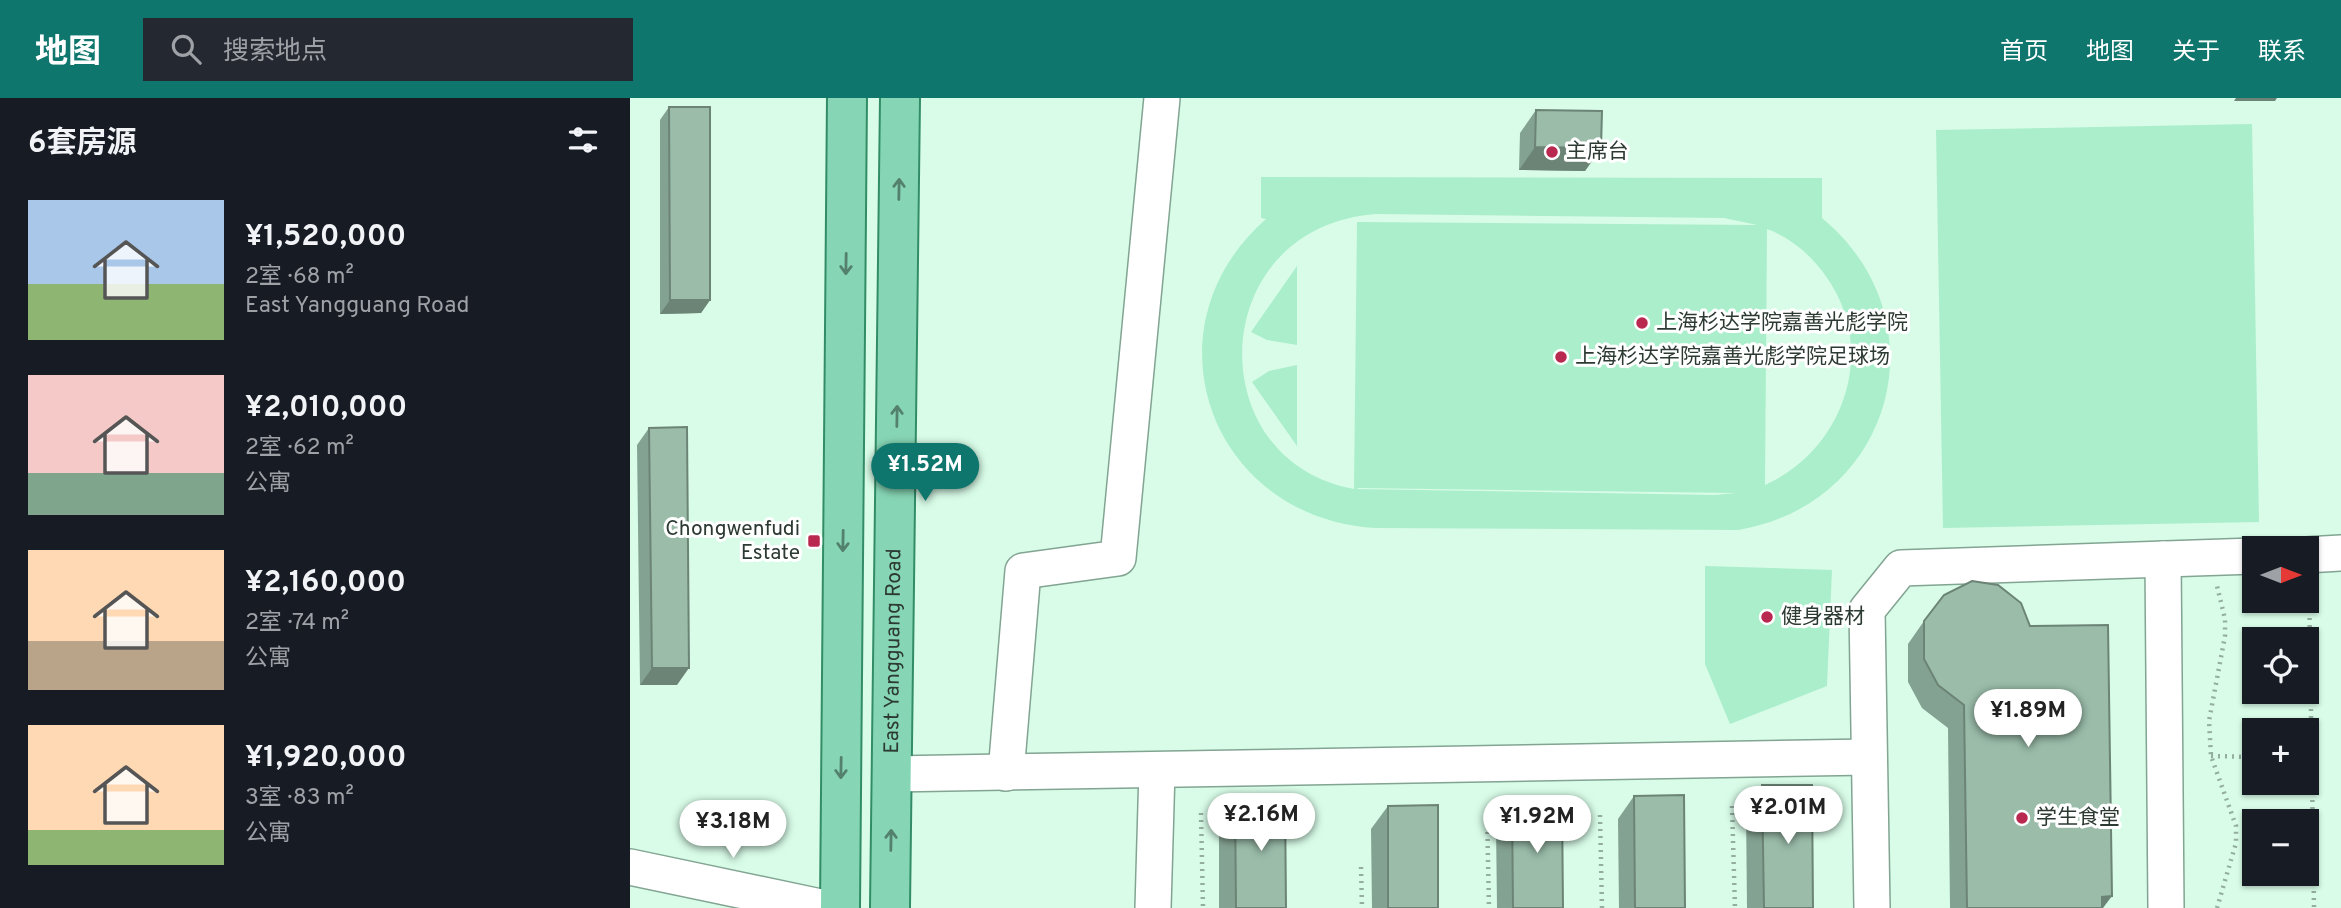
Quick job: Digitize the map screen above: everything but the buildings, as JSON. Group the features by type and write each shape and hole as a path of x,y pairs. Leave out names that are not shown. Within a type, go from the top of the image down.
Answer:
{"main road":[{"path":"840,908 847,98"},
{"name":"East Yangguang Road","path":"890,908 900,98"}],"street":[{"path":"1006,773 1023,570 1118,558 1162,98"},
{"path":"1872,908 1867,610 1901,568 2242,557"},
{"path":"2163,559 2166,908"},
{"path":"892,774 1870,757"},
{"path":"1153,908 1157,770"},
{"path":"630,867 825,908"}],"path":[{"path":"2210,558 2225,619 2225,636 2209,721 2211,756 2236,826 2236,843 2217,908"},
{"path":"2311,718 2316,613"},
{"path":"2211,756 2242,757"},
{"path":"2310,795 2314,908"},
{"path":"1732,806 1735,908"},
{"path":"1487,811 1489,908"},
{"path":"1201,813 1203,908"},
{"path":"1600,815 1602,908"},
{"path":"1361,867 1362,908"}],"green space":[{"path":"2252,124 2259,522 1943,528 1936,130"},
{"name":"上海杉达学院嘉善光彪学院足球场","path":"1261,177 1822,178 1822,218 1860,259 1882,306 1890,354 1884,402 1865,446 1834,484 1791,513 1738,530 1376,528 1319,517 1272,491 1236,455 1212,411 1202,363 1207,312 1228,263 1266,219 1261,218","holes":["1376,214 1724,218 1757,225 1357,222 1354,489 1303,470 1268,436 1247,394 1242,346 1253,300 1278,259 1319,228","1767,229 1799,247 1825,275 1841,304 1850,334 1851,364 1845,394 1833,422 1816,447 1793,469 1765,485","1357,489 1736,493 1715,495"]},
{"path":"1297,266 1297,345 1267,340 1251,332"},
{"path":"1297,365 1297,446 1252,382 1269,371"},
{"name":"健身器材","path":"1705,566 1832,570 1827,686 1730,724 1705,664"}],"place":[{"name":"主席台","path":"1552,152"},
{"name":"上海杉达学院嘉善光彪学院","path":"1642,323"},
{"name":"上海杉达学院嘉善光彪学院足球场","path":"1561,357"},
{"name":"Chongwenfudi Estate","path":"814,541"},
{"name":"健身器材","path":"1767,617"},
{"name":"学生食堂","path":"2022,818"}]}
